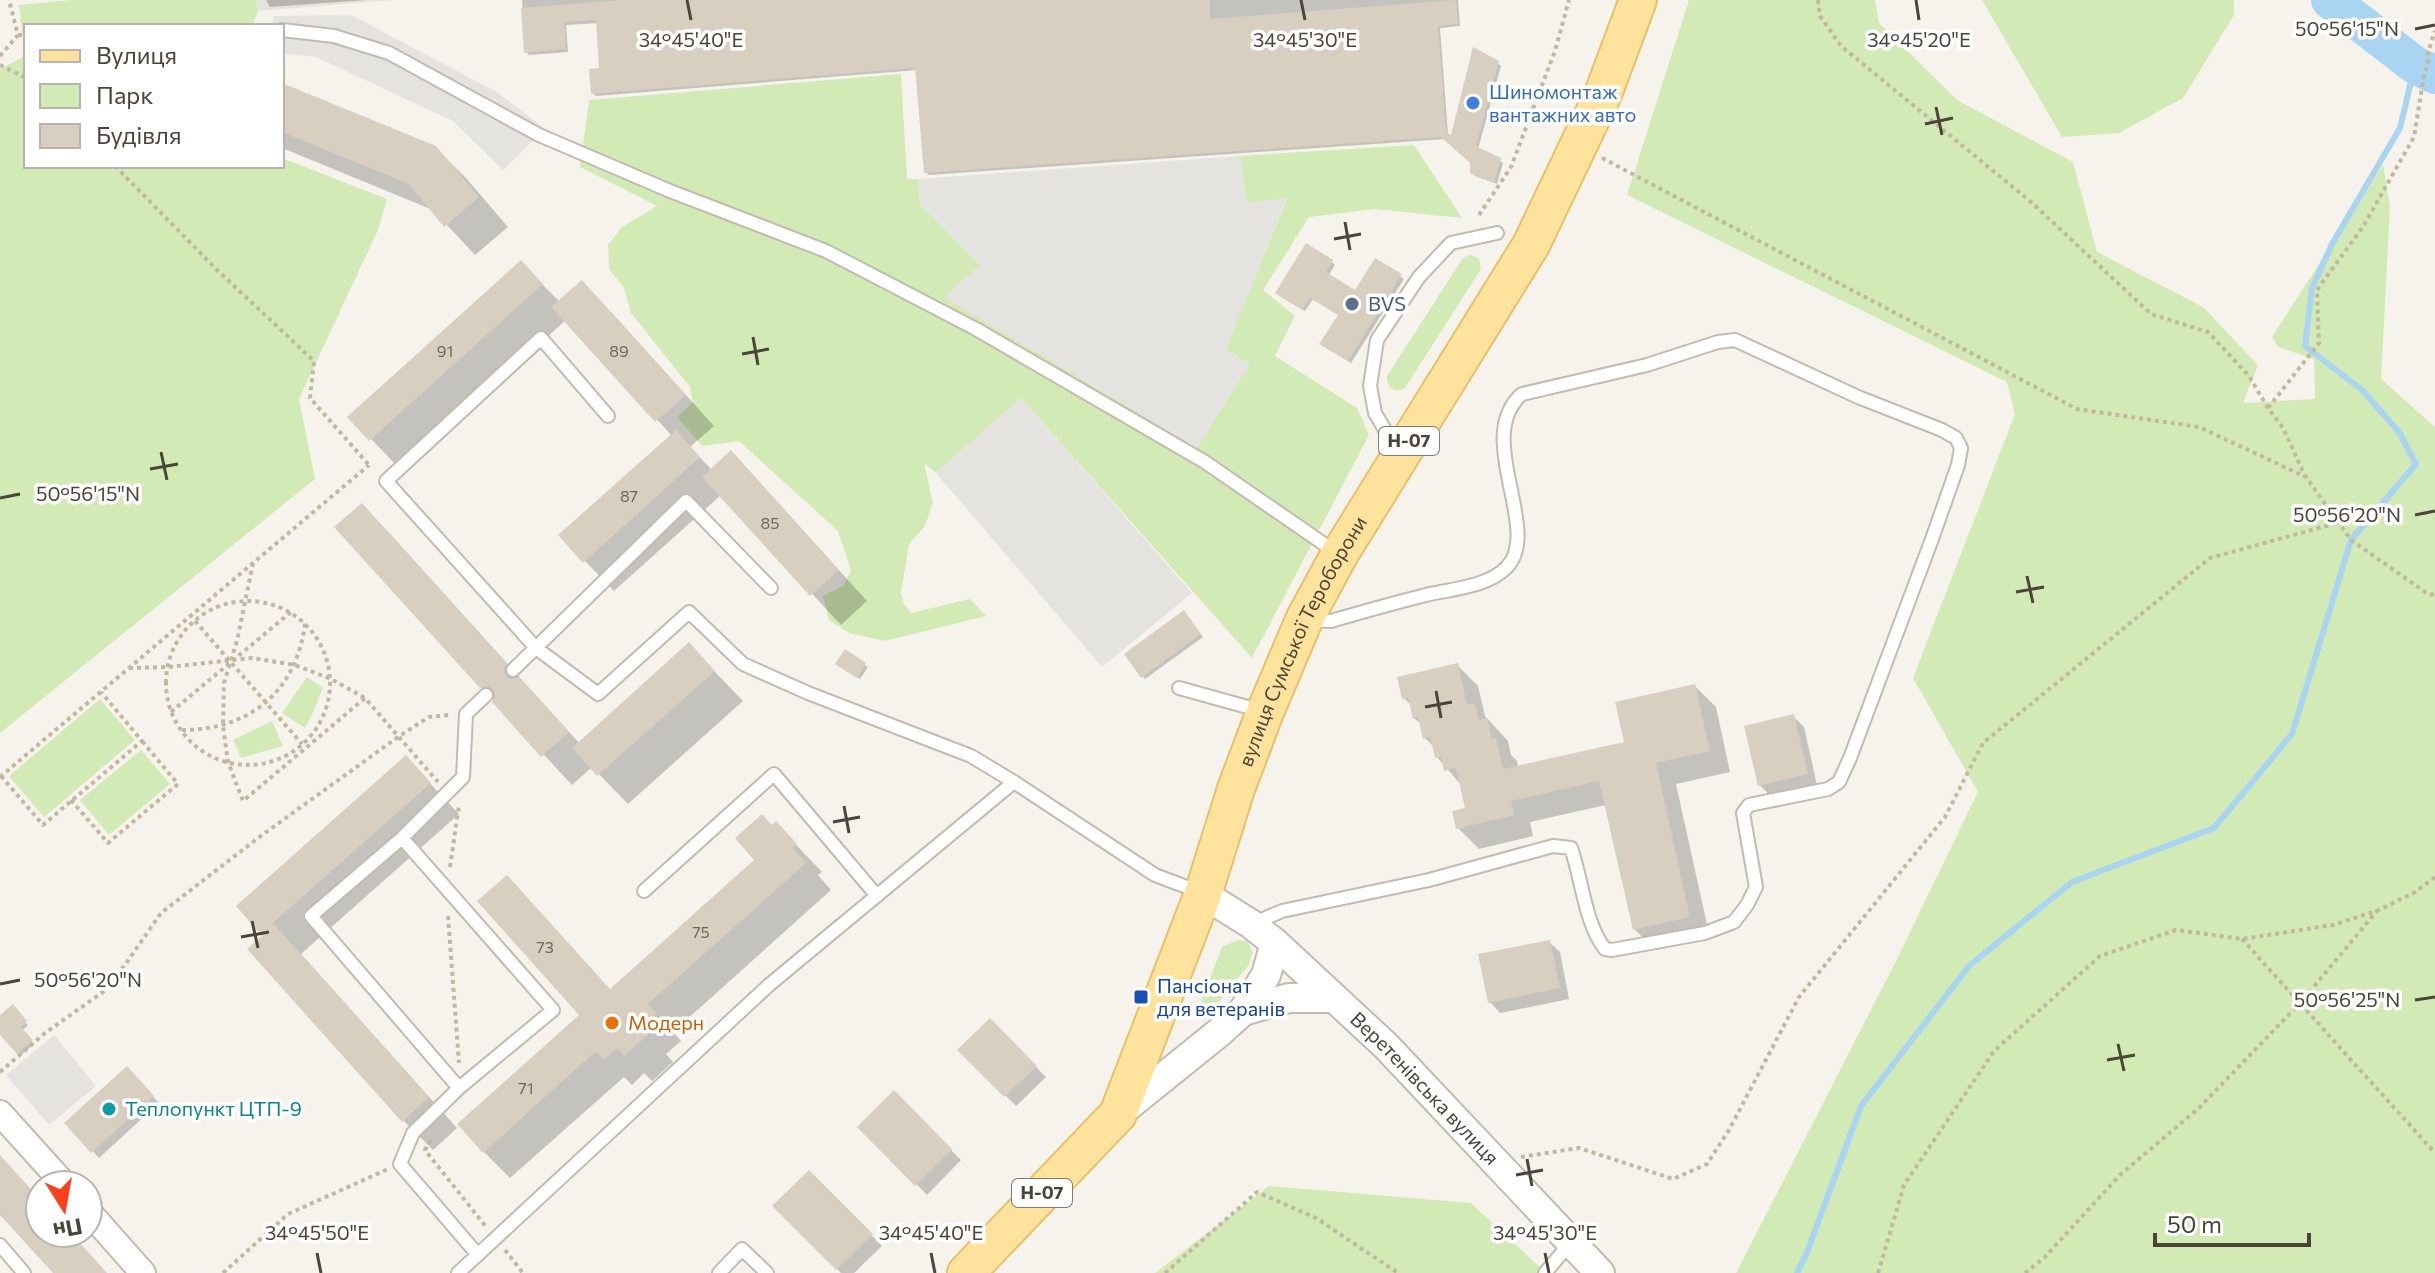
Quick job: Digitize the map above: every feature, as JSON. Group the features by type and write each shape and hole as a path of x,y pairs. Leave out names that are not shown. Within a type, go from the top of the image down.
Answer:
{"main road":[{"name":"вулиця Сумської Тероборони","path":"966,1273 1118,1114 1203,894 1236,789 1304,620 1339,555 1531,245 1603,94 1638,0"}],"street":[{"name":"Веретенівська вулиця","path":"1203,894 1275,943 1386,1046 1600,1273"},
{"path":"1118,1114 1243,1011 1266,975 1275,943"},
{"path":"1243,1011 1289,998 1333,998"},
{"path":"0,1113 51,1169"},
{"path":"104,1229 143,1273"}],"lane":[{"path":"284,30 334,36 389,53 539,135 670,191 826,251 976,329 1205,462 1339,555"},
{"path":"1400,456 1375,413 1370,386 1377,340 1419,277 1451,243 1497,233"},
{"path":"608,416 541,338 386,481 536,648 598,694 689,612 743,664 808,693 971,756 1155,875 1203,894"},
{"path":"1251,924 1282,911 1429,880 1553,846 1571,848 1595,936 1605,949 1705,933 1734,922 1756,887 1743,813 1749,805 1828,789 1839,782 1932,539 1961,448 1956,438 1942,430 1858,397 1735,340 1718,342 1647,365 1522,394 1511,403 1506,418 1505,461 1518,532 1516,554 1506,569 1483,581 1331,621 1304,620"},
{"path":"513,670 686,501 771,588"},
{"path":"1179,688 1265,712"},
{"path":"459,1088 311,916 402,838 463,777 466,714 486,695"},
{"path":"644,891 774,774 877,896"},
{"path":"458,1273 769,985 1014,782"},
{"path":"402,838 553,1010 459,1088 413,1133 400,1164 478,1255"},
{"path":"1545,1273 1571,1242"},
{"path":"0,1245 24,1273"},
{"path":"719,1273 742,1249 767,1273"}],"path":[{"path":"9,0 18,35"},
{"path":"1479,215 1511,167 1555,51 1569,0"},
{"path":"1818,0 1820,16 1841,46 2031,202 2151,314 2208,332 2249,376 2283,428 2306,477 2351,540 2428,594 2435,595"},
{"path":"2268,408 2319,343 2317,290 2364,225 2414,137 2428,52 2435,31"},
{"path":"0,56 18,35 24,35"},
{"path":"0,65 24,77"},
{"path":"1579,146 2077,409 2199,427 2306,477"},
{"path":"117,168 216,269 314,361 310,398 386,481"},
{"path":"142,741 43,825 1,776 193,618 369,465"},
{"path":"1492,1161 1579,1148 1673,1179 1707,1164 1729,1130 1799,997 1945,817 1983,743 2210,558 2337,523"},
{"path":"253,563 237,641 224,683 223,726 228,762 243,801 365,698"},
{"path":"246,600 291,612 305,623 323,648 331,679 330,694 321,722 304,747 275,761 259,764 228,762 201,750 181,730 171,712 166,682 177,641 193,618 219,606 246,600"},
{"path":"171,712 291,612"},
{"path":"193,618 304,747"},
{"path":"181,730 223,726 265,702 282,686 295,665 305,623"},
{"path":"129,668 252,658 295,665 331,679 365,698 448,793"},
{"path":"71,800 108,843 178,784 100,692"},
{"path":"0,1072 45,1033 103,992 161,913 258,838 429,717 466,714"},
{"path":"459,1088 447,888 463,777"},
{"path":"1879,1272 1904,1185 1994,1051 2100,956 2176,930 2242,939 2333,925 2379,910 2415,892 2435,877"},
{"path":"2025,1273 2044,1258 2120,1175 2199,1108 2301,1002 2379,910"},
{"path":"2242,939 2435,1153"},
{"path":"433,1137 425,1150 523,1273"},
{"path":"223,1273 288,1214 400,1164"},
{"path":"1165,1273 1257,1192 1316,1218 1398,1273"}],"shaded area":[{"path":"255,0 393,0 258,11"},
{"path":"351,15 497,92 545,129 503,170 453,121 316,57 284,53 284,24 273,24 273,16"},
{"path":"1240,156 1246,203 1287,198 1226,349 1250,364 1197,448 944,297 980,265 920,204 918,179"},
{"path":"1021,398 1192,593 1102,667 936,473"},
{"path":"54,1035 96,1086 49,1125 6,1075"}],"green space":[{"path":"71,0 255,0 258,11 253,24 24,24 24,48 19,5"},
{"path":"1689,0 1875,0 1879,23 1957,100 2073,162 2097,252 2203,307 2258,365 2243,403 2315,399 2314,359 2278,347 2272,337 2383,165 2390,206 2381,379 2435,427 2435,1273 1736,1273 1894,965 1978,792 1913,678 2015,414 2007,382 1627,195"},
{"path":"1982,0 2234,0 2234,15 2183,98 2119,133 2062,137"},
{"path":"24,57 24,168 284,168 284,159 387,199 378,230 299,399 315,479 0,733 0,69"},
{"path":"901,74 907,179 918,179 920,204 981,265 945,297 1249,364 1225,349 1287,199 1246,203 1240,156 1414,145 1462,218 1375,209 1309,217 1263,290 1295,316 1275,356 1357,408 1369,435 1252,658 1021,398 936,473 924,463 933,503 925,526 909,544 901,593 911,613 970,599 986,616 885,641 849,633 829,620 823,596 844,585 851,570 838,531 739,441 702,446 677,417 693,402 690,387 631,313 624,288 609,269 608,245 622,227 657,206 580,167 589,100"},
{"path":"1470,254 1479,259 1481,269 1405,388 1392,389 1387,376 1463,258"},
{"path":"307,677 323,688 305,728 282,713"},
{"path":"100,699 135,740 44,817 9,776"},
{"path":"272,721 283,746 241,758 233,740"},
{"path":"141,750 170,784 109,835 80,800"},
{"path":"1238,940 1247,941 1253,952 1248,966 1204,1020 1195,1017 1222,947"},
{"path":"1269,1186 1471,1203 1546,1273 1155,1273"}],"building":[{"path":"620,0 1210,0 1210,19 1456,0 1458,24 1438,26 1446,132 1451,135 1473,47 1499,61 1476,146 1501,158 1494,183 1470,173 1470,163 1441,137 924,173 915,68 591,94 589,69 599,68 596,20 564,22 566,49 524,53 521,8"},
{"path":"284,84 436,146 479,197 444,227 409,184 284,133"},
{"name":"BVS","path":"1306,243 1333,260 1326,272 1355,290 1375,258 1402,274 1348,361 1319,344 1338,315 1310,298 1302,310 1275,293"},
{"path":"521,260 543,284 369,441 347,417"},
{"path":"582,280 686,395 655,422 551,307"},
{"path":"676,430 700,457 583,563 558,535"},
{"path":"731,450 839,570 810,596 702,477"},
{"path":"362,503 507,664 504,668 506,676 511,679 519,677 569,732 541,757 492,702 495,697 493,689 488,686 480,688 334,527"},
{"path":"1184,610 1201,634 1141,678 1124,654"},
{"path":"689,642 715,671 597,776 572,748"},
{"path":"845,649 866,663 857,678 835,664"},
{"path":"1458,663 1467,705 1475,703 1479,720 1487,718 1492,739 1496,738 1503,769 1624,742 1615,702 1695,684 1710,751 1656,763 1690,917 1633,930 1599,781 1511,801 1514,815 1456,829 1452,811 1465,808 1456,768 1444,771 1441,757 1435,758 1430,737 1423,739 1418,717 1413,719 1408,698 1402,699 1397,677"},
{"path":"1794,714 1808,774 1758,786 1744,726"},
{"path":"406,755 431,783 273,923 429,1097 402,1122 247,949 262,936 236,906"},
{"path":"762,814 772,825 776,821 797,844 793,848 806,863 648,1004 656,1013 642,1026 649,1034 624,1056 617,1048 604,1060 596,1051 483,1153 457,1124 579,1015 477,901 507,875 610,989 754,860 735,838"},
{"path":"1550,940 1560,988 1488,1003 1478,954"},
{"path":"13,1004 27,1021 21,1027 33,1040 17,1054 0,1035 0,1015"},
{"path":"990,1018 1037,1066 1004,1097 957,1050"},
{"name":"Теплопункт ЦТП-9","path":"127,1066 154,1096 91,1153 64,1123"},
{"path":"894,1090 952,1149 915,1186 857,1127"},
{"path":"0,1155 24,1181 24,1241 0,1215"},
{"path":"809,1170 873,1234 836,1270 772,1206"},
{"path":"31,1249 85,1249 107,1273 53,1273"}],"waterway":[{"path":"2330,0 2415,65 2435,75"},
{"path":"1797,1273 1861,1106 1969,966 2072,882 2214,828 2292,734 2351,540 2416,464 2399,432 2362,390 2305,346 2312,288 2332,244 2400,128 2415,65"}],"place":[{"name":"Шиномонтаж вантажних авто","path":"1473,103"},
{"name":"BVS","path":"1352,304"},
{"name":"Пансіонат для ветеранів","path":"1141,997"},
{"name":"Модерн","path":"612,1023"},
{"name":"Теплопункт ЦТП-9","path":"109,1109"}]}
